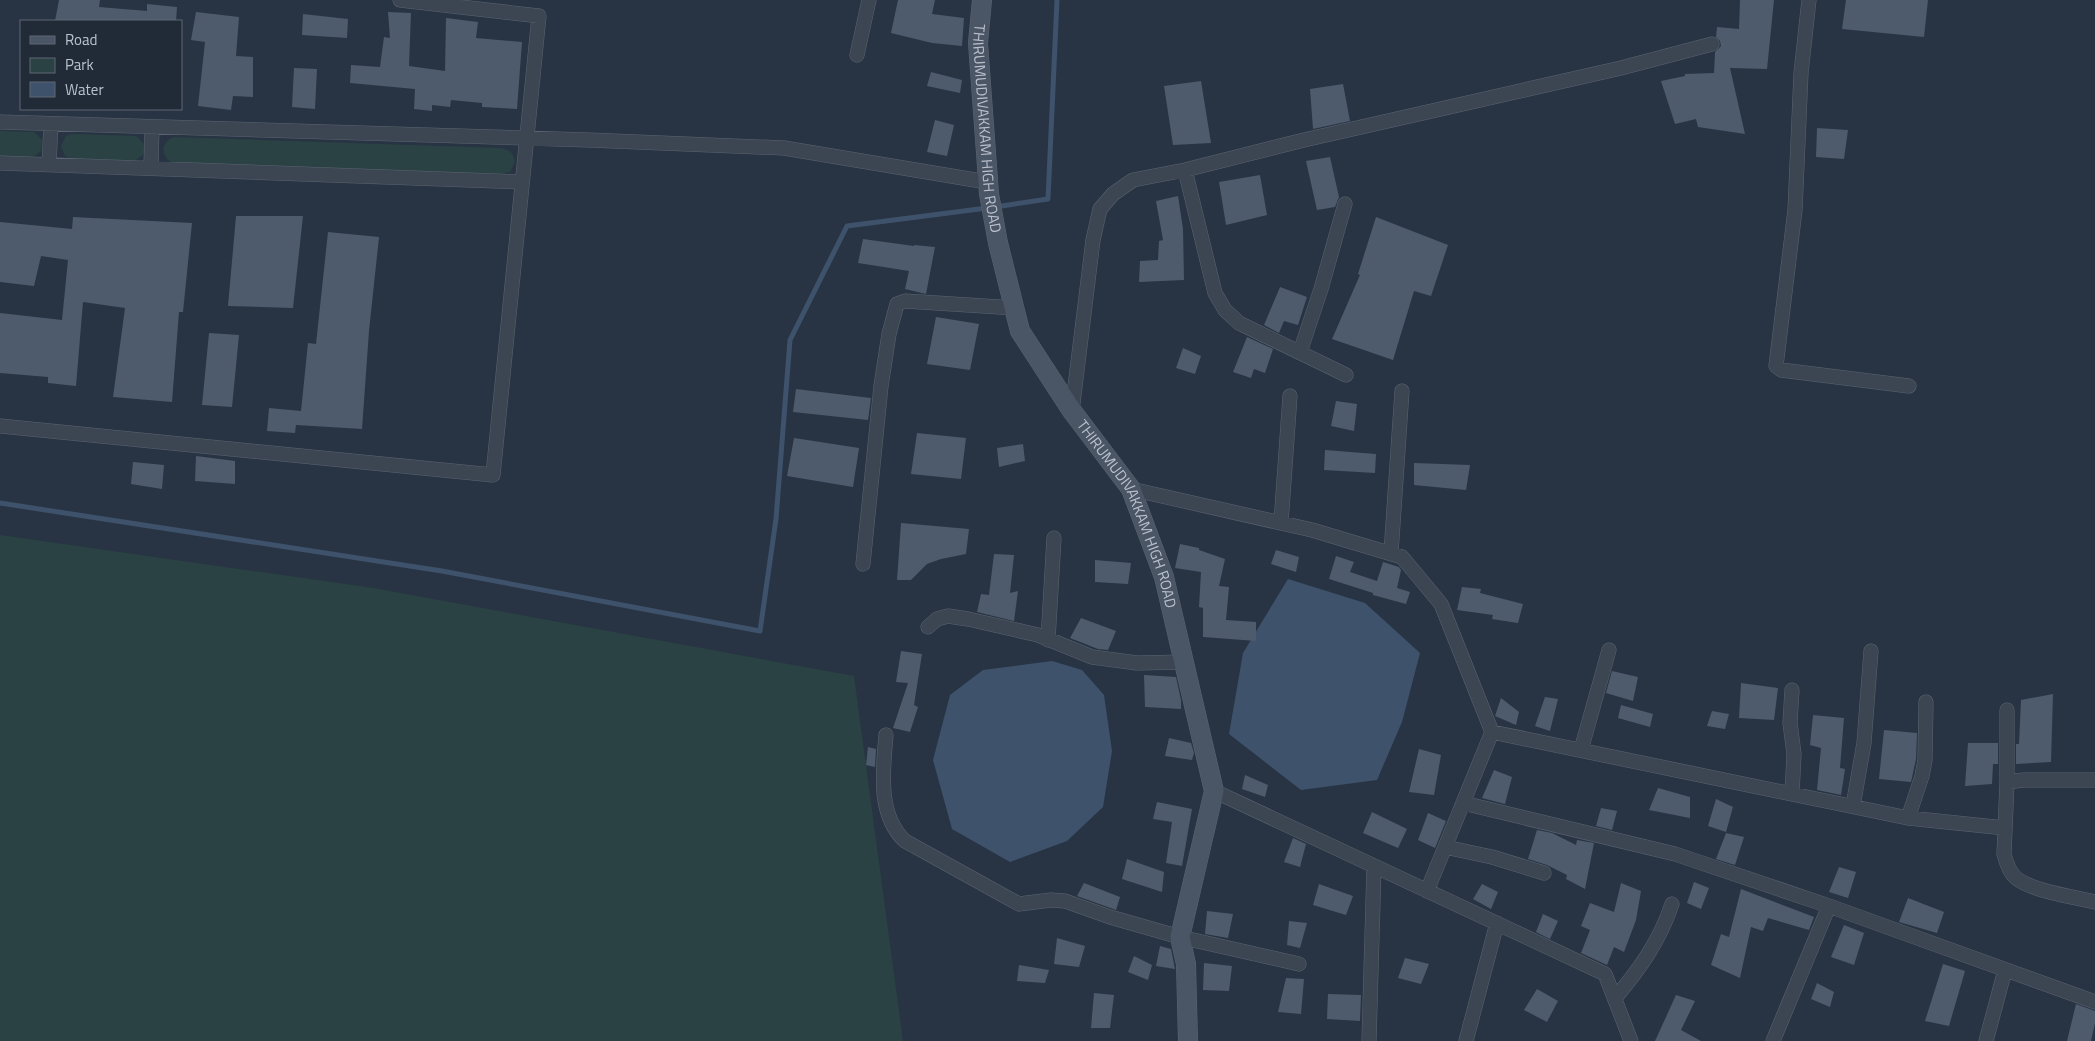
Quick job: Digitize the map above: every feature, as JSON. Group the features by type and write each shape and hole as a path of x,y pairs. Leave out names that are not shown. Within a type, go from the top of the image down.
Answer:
{"street":[{"path":"0,426 493,475 539,16 400,0"},
{"path":"858,55 869,0"},
{"name":"THIRUMUDIVAKKAM HIGH ROAD","path":"982,0 978,43 988,188 998,243 1020,331 1072,411 1132,489 1164,577 1214,791 1180,937 1186,964 1188,1041"},
{"path":"1809,0 1802,73 1795,210 1776,366 1781,370 1909,386"},
{"path":"1072,411 1093,240 1100,210 1113,194 1133,180 1185,170 1304,140 1621,68 1712,44"},
{"path":"0,122 784,148 988,188"},
{"path":"48,164 51,124"},
{"path":"151,167 152,127"},
{"path":"0,163 522,182"},
{"path":"1185,170 1215,293 1225,310 1239,323 1346,374"},
{"path":"1300,352 1321,289 1345,204"},
{"path":"863,564 881,386 889,334 897,304 905,301 1015,308"},
{"path":"1391,553 1402,392"},
{"path":"1281,523 1290,396"},
{"path":"1132,489 1312,530 1402,556 1441,604 1492,732 1427,891"},
{"path":"1048,640 1054,538"},
{"path":"928,627 937,619 948,616 1019,631 1092,657 1137,663 1184,662"},
{"path":"1582,750 1609,650"},
{"path":"1853,806 1864,743 1871,651"},
{"path":"1792,690 1790,723 1794,754 1792,794"},
{"path":"1908,818 1922,776 1925,760 1926,702"},
{"path":"2007,710 2004,854 2015,878 2030,886 2095,902"},
{"path":"1492,732 1908,818 2005,828"},
{"path":"886,735 883,767 885,801 889,819 895,832 905,841 1018,904 1051,900 1065,901 1110,917 1180,937 1299,964"},
{"path":"2007,782 2024,780 2095,780"},
{"path":"1214,791 1605,974 1631,1041"},
{"path":"1463,803 1675,854 1829,906 2095,1002"},
{"path":"1445,847 1492,857 1544,873"},
{"path":"1369,1041 1374,866"},
{"path":"1615,998 1636,974 1666,922 1672,904"},
{"path":"1773,1041 1829,906"},
{"path":"1466,1041 1497,923"},
{"path":"1986,1041 2005,970"}],"green space":[{"path":"0,131 34,132 42,140 41,151 32,158 0,157"},
{"path":"72,134 136,136 144,144 145,149 143,155 134,161 70,159 65,156 61,146 66,136"},
{"path":"174,137 499,148 510,152 515,162 510,172 498,174 172,163 165,156 164,145"},
{"path":"0,535 373,588 854,676 903,1041 0,1041"}],"water":[{"path":"1288,579 1365,603 1420,653 1402,722 1377,780 1301,790 1229,734 1243,653"},
{"path":"1052,661 1082,670 1104,695 1112,751 1103,807 1067,841 1010,862 952,829 933,760 950,695 983,670"}],"building":[{"path":"59,0 100,0 99,7 147,11 147,4 177,7 176,20 55,20"},
{"path":"898,0 935,0 932,14 964,18 962,46 932,43 891,33"},
{"path":"1740,0 1774,0 1767,69 1730,68 1745,134 1698,127 1696,119 1675,124 1661,81 1685,76 1685,74 1714,73 1715,52 1721,46 1720,41 1716,37 1717,27 1739,29"},
{"path":"1846,0 1928,0 1924,37 1842,29"},
{"path":"196,12 239,17 236,56 253,57 253,97 233,96 231,110 198,106 205,42 191,40"},
{"path":"388,12 411,13 409,66 445,71 446,18 478,22 476,38 522,42 517,109 482,107 482,103 451,100 450,107 432,105 432,111 414,109 415,89 350,83 351,65 380,67 384,37 390,38"},
{"path":"303,14 348,19 347,38 302,35"},
{"path":"294,68 317,69 315,109 292,107"},
{"path":"931,72 962,80 960,93 927,86"},
{"path":"1201,81 1211,143 1173,145 1164,86"},
{"path":"1343,84 1350,121 1313,129 1310,89"},
{"path":"935,120 954,125 947,156 927,152"},
{"path":"1817,128 1848,130 1844,159 1816,157"},
{"path":"1330,157 1339,197 1335,207 1317,210 1306,161"},
{"path":"1260,175 1267,215 1226,225 1219,182"},
{"path":"1178,196 1183,229 1184,280 1139,282 1140,261 1158,260 1159,241 1163,240 1156,201"},
{"path":"236,216 303,216 293,308 228,306"},
{"path":"73,217 192,223 183,312 179,312 172,402 113,397 125,308 83,302 76,386 48,383 48,377 0,373 0,313 62,320 68,260 41,256 34,286 0,282 0,222 72,229"},
{"path":"1376,217 1448,245 1431,296 1414,291 1393,360 1332,339 1360,275 1358,274"},
{"path":"328,232 379,237 369,331 362,429 296,425 295,433 267,431 269,408 301,411 308,343 316,344"},
{"path":"863,239 935,247 926,294 905,289 909,271 858,263"},
{"path":"1280,287 1307,297 1298,325 1284,321 1279,333 1264,325"},
{"path":"936,317 979,324 970,370 927,364"},
{"path":"209,333 239,335 232,407 202,405"},
{"path":"1247,337 1273,349 1265,373 1254,369 1251,378 1233,372"},
{"path":"1183,348 1201,356 1195,374 1176,368"},
{"path":"796,389 871,398 868,420 793,412"},
{"path":"1336,401 1357,404 1354,431 1331,426"},
{"path":"917,433 966,438 961,479 911,474"},
{"path":"794,438 859,448 853,487 787,476"},
{"path":"1023,444 1025,461 999,467 997,448"},
{"path":"1325,450 1376,454 1375,473 1324,470"},
{"path":"196,456 235,461 235,484 195,481"},
{"path":"133,462 164,465 162,489 131,484"},
{"path":"1414,463 1470,465 1466,490 1414,485"},
{"path":"901,523 969,529 966,554 927,564 911,580 897,580"},
{"path":"1180,544 1199,548 1199,550 1225,559 1219,586 1229,587 1226,620 1256,622 1256,641 1203,637 1203,608 1199,607 1201,572 1175,568"},
{"path":"1276,550 1299,557 1296,572 1271,564"},
{"path":"994,554 1014,555 1010,593 1018,591 1014,621 977,612 981,594 989,595"},
{"path":"1336,556 1354,562 1350,572 1377,581 1383,562 1399,567 1401,570 1397,588 1410,592 1406,604 1373,595 1373,593 1329,579"},
{"path":"1095,560 1131,563 1128,584 1095,582"},
{"path":"1462,587 1481,589 1480,593 1523,604 1518,623 1492,619 1493,615 1457,610"},
{"path":"1081,618 1116,631 1108,650 1098,649 1070,638"},
{"path":"901,651 922,654 914,705 918,707 910,732 893,728 908,683 896,682"},
{"path":"1612,671 1638,677 1633,701 1606,693"},
{"path":"1144,675 1176,677 1181,709 1145,707"},
{"path":"1741,683 1778,688 1774,720 1739,718"},
{"path":"2053,694 2051,762 2016,764 2016,744 2019,744 2021,700"},
{"path":"1545,697 1558,699 1550,731 1535,726"},
{"path":"1501,698 1519,712 1516,725 1495,716"},
{"path":"1621,705 1653,714 1650,727 1618,718"},
{"path":"1712,711 1729,714 1725,729 1707,726"},
{"path":"1813,715 1844,718 1840,768 1845,769 1841,795 1817,790 1821,748 1810,745"},
{"path":"1884,730 1917,733 1916,759 1911,782 1879,779"},
{"path":"1169,738 1191,743 1194,753 1192,760 1165,756"},
{"path":"1968,743 1998,743 1998,764 1993,764 1992,784 1965,786"},
{"path":"868,747 876,749 875,767 866,765"},
{"path":"1419,749 1441,755 1434,795 1409,792"},
{"path":"1494,770 1512,777 1505,804 1482,798"},
{"path":"1245,775 1268,785 1265,797 1242,789"},
{"path":"1658,788 1690,797 1690,818 1649,810"},
{"path":"1716,799 1733,807 1726,832 1708,826"},
{"path":"1157,802 1192,809 1182,866 1166,863 1172,822 1153,819"},
{"path":"1601,808 1617,811 1612,830 1596,826"},
{"path":"1372,812 1407,829 1398,848 1363,833"},
{"path":"1428,813 1446,821 1435,848 1418,840"},
{"path":"1537,830 1552,833 1576,845 1577,840 1594,843 1585,889 1566,879 1567,875 1547,865 1528,859"},
{"path":"1726,833 1744,837 1735,865 1716,859"},
{"path":"1293,838 1306,844 1300,867 1284,862"},
{"path":"1127,859 1164,872 1162,892 1122,879"},
{"path":"1839,867 1856,872 1848,898 1829,892"},
{"path":"1694,882 1709,888 1701,909 1687,903"},
{"path":"1084,883 1120,897 1116,910 1077,896"},
{"path":"1621,883 1641,891 1636,920 1624,952 1614,947 1607,965 1581,953 1590,930 1581,926 1590,903 1614,912"},
{"path":"1319,884 1353,896 1346,915 1313,905"},
{"path":"1482,884 1498,892 1491,909 1473,899"},
{"path":"1741,889 1814,917 1809,930 1768,918 1763,931 1751,927 1740,978 1711,965 1721,934 1729,937"},
{"path":"1908,898 1944,912 1937,933 1899,922"},
{"path":"1207,911 1233,914 1228,938 1205,934"},
{"path":"1543,914 1558,921 1550,939 1536,932"},
{"path":"1289,921 1307,923 1300,948 1287,945"},
{"path":"1844,925 1864,933 1854,965 1831,957"},
{"path":"1057,938 1085,946 1079,967 1054,964"},
{"path":"1160,946 1171,949 1175,969 1156,966"},
{"path":"1134,956 1152,965 1148,980 1128,972"},
{"path":"1405,958 1429,964 1421,984 1398,978"},
{"path":"1204,963 1232,966 1229,991 1203,990"},
{"path":"1943,964 1965,971 1949,1026 1925,1021"},
{"path":"1019,965 1049,970 1045,983 1017,981"},
{"path":"1286,978 1304,979 1301,1014 1278,1012"},
{"path":"1817,983 1834,992 1830,1007 1811,999"},
{"path":"1537,989 1558,1001 1547,1022 1524,1010"},
{"path":"1094,993 1114,995 1110,1028 1091,1028"},
{"path":"1328,994 1361,995 1360,1021 1327,1019"},
{"path":"1676,995 1695,1001 1681,1030 1701,1041 1655,1041"},
{"path":"2076,1004 2095,1011 2095,1023 2091,1041 2067,1041"}],"waterway":[{"path":"995,207 1048,199 1057,0"},
{"path":"0,503 442,571 760,631 776,519 790,340 847,226 987,208"}]}
